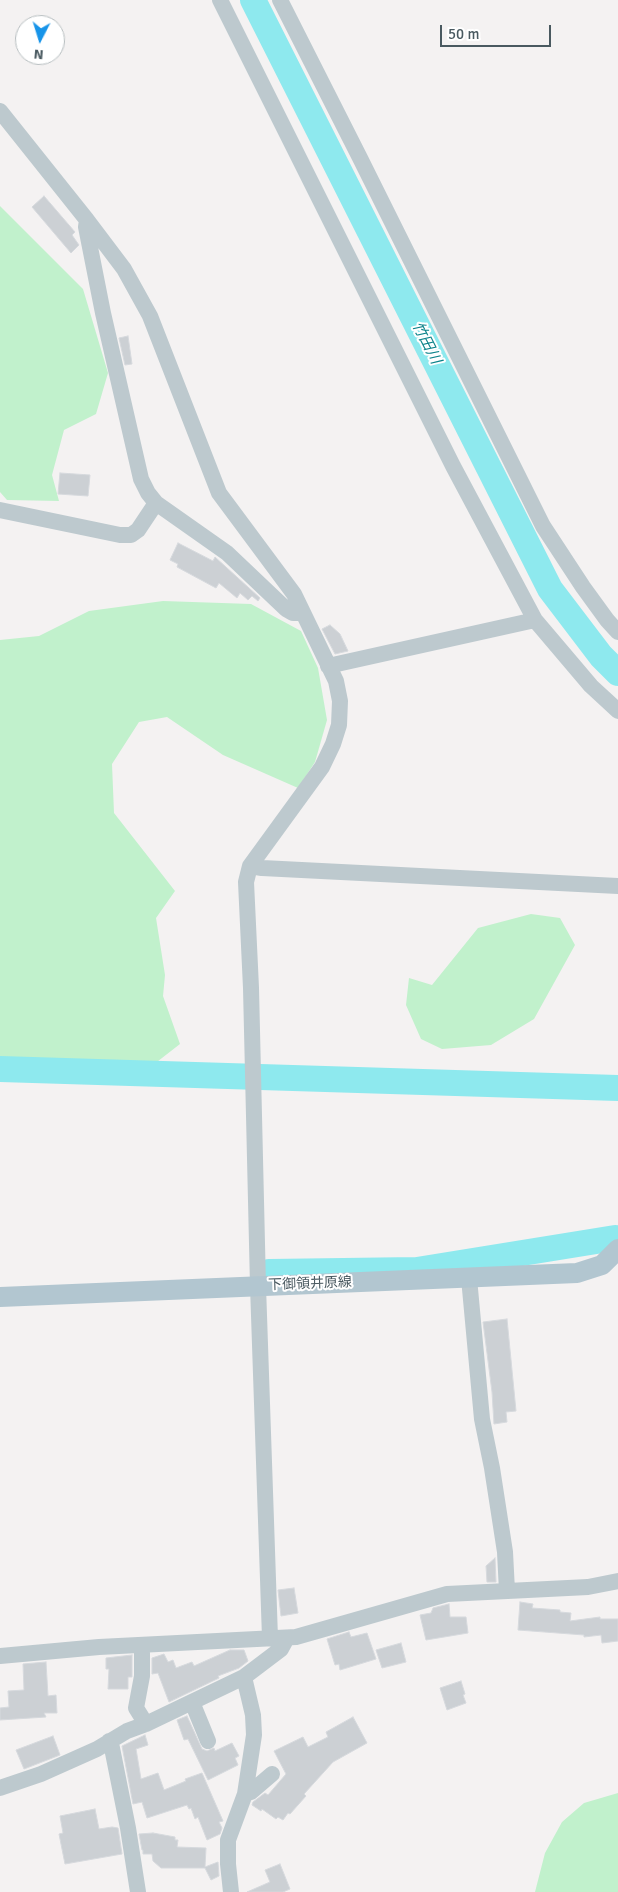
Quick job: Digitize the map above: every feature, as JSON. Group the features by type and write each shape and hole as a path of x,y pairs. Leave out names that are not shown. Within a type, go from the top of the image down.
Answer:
{"main road":[{"path":"610,1268 618,1249"},
{"name":"下御領井原線","path":"0,1297 577,1273 610,1268"}],"street":[{"path":"220,0 453,466 535,620 592,686 618,711"},
{"path":"280,0 543,526 583,587 618,632"},
{"path":"0,111 88,220 124,269 150,316 219,493 294,594 336,681 340,701 339,724 334,744 322,767 250,866 246,882 270,1638"},
{"path":"88,220 86,227 103,313 141,479 156,503 227,553 286,609 293,613 303,613"},
{"path":"0,510 120,535 131,535 138,530 156,503"},
{"path":"328,666 535,620"},
{"path":"250,866 618,886"},
{"path":"468,1278 482,1419 492,1468 505,1552 507,1591"},
{"path":"0,1656 142,1645 287,1638 309,1634 448,1594 588,1587 618,1581"},
{"path":"0,1788 41,1774 97,1749 127,1731 146,1724 240,1679 281,1649 287,1638"},
{"path":"142,1645 142,1676 136,1708 146,1724"},
{"path":"240,1679 239,1687 245,1722 244,1745"},
{"path":"232,1892 228,1864 228,1840 245,1794 254,1735 253,1715 240,1679"},
{"path":"192,1702 208,1742"},
{"path":"109,1742 112,1748 128,1828 138,1892"},
{"path":"245,1794 251,1792 272,1774"}],"green space":[{"path":"0,206 83,289 108,373 96,414 64,430 52,475 59,501 7,500 0,492"},
{"path":"163,601 251,604 301,631 318,668 327,720 315,762 298,788 223,755 167,717 139,722 112,764 114,813 175,891 156,918 165,975 163,996 180,1044 153,1065 0,1060 0,640 39,636 89,611"},
{"path":"531,914 560,918 575,945 534,1019 491,1045 442,1049 421,1039 406,1005 409,978 432,985 478,928"},
{"path":"618,1793 618,1892 535,1892 545,1853 562,1822 584,1803"}],"building":[{"path":"44,196 75,232 72,235 79,245 71,253 32,207"},
{"path":"128,336 132,364 125,365 119,338"},
{"path":"60,473 90,475 88,496 58,494"},
{"path":"178,543 213,561 215,557 260,598 258,601 252,596 248,600 240,593 237,598 219,583 216,588 177,567 178,564 170,560"},
{"path":"330,625 340,634 348,651 335,654 322,629"},
{"path":"507,1319 516,1411 506,1412 507,1422 494,1424 483,1322"},
{"path":"495,1558 496,1582 487,1582 486,1566"},
{"path":"294,1588 298,1613 281,1616 278,1590"},
{"path":"520,1602 533,1604 532,1608 560,1610 560,1612 571,1613 570,1621 600,1617 600,1619 618,1619 618,1641 602,1643 601,1635 584,1637 584,1635 518,1630"},
{"path":"449,1604 450,1617 466,1617 468,1633 426,1640 420,1615 431,1613 433,1608"},
{"path":"349,1632 351,1637 367,1633 376,1659 340,1670 339,1664 335,1665 327,1639"},
{"path":"401,1643 406,1662 382,1668 376,1650"},
{"path":"230,1650 244,1650 248,1661 239,1668 218,1676 219,1678 169,1702 158,1673 152,1674 152,1658 164,1654 168,1662 173,1660 176,1668 192,1662 194,1666"},
{"path":"132,1655 132,1677 128,1677 128,1689 108,1689 109,1669 106,1669 106,1658"},
{"path":"46,1662 48,1696 56,1695 57,1713 44,1713 46,1717 0,1720 0,1708 9,1707 8,1691 24,1690 23,1664"},
{"path":"461,1681 466,1703 447,1710 440,1688"},
{"path":"187,1716 202,1749 207,1751 214,1748 215,1751 232,1743 239,1756 235,1758 238,1765 208,1780 188,1739 184,1740 177,1720"},
{"path":"353,1717 367,1743 333,1762 304,1794 306,1796 290,1814 288,1813 283,1820 278,1817 276,1819 262,1809 261,1811 252,1805 253,1802 265,1793 268,1795 286,1774 274,1751 303,1737 308,1747 328,1737 326,1732"},
{"path":"145,1735 148,1745 136,1749 141,1779 158,1773 164,1790 202,1773 223,1821 219,1822 222,1828 220,1834 207,1840 198,1817 195,1819 191,1808 189,1809 187,1805 147,1818 142,1802 133,1804 122,1746"},
{"path":"53,1736 60,1755 24,1769 16,1750"},
{"path":"95,1809 99,1829 118,1828 122,1854 65,1864 59,1834 63,1833 60,1816"},
{"path":"153,1833 175,1837 175,1840 178,1840 177,1847 206,1848 205,1867 218,1862 219,1876 211,1880 205,1868 161,1868 153,1861 152,1854 143,1854 142,1850 139,1834"},
{"path":"280,1864 290,1889 283,1892 247,1892 270,1882 265,1870"}],"waterway":[{"name":"竹田川","path":"253,0 550,589 601,656 618,673"},
{"path":"0,1069 618,1088"},
{"path":"269,1272 417,1270 615,1238"}]}
